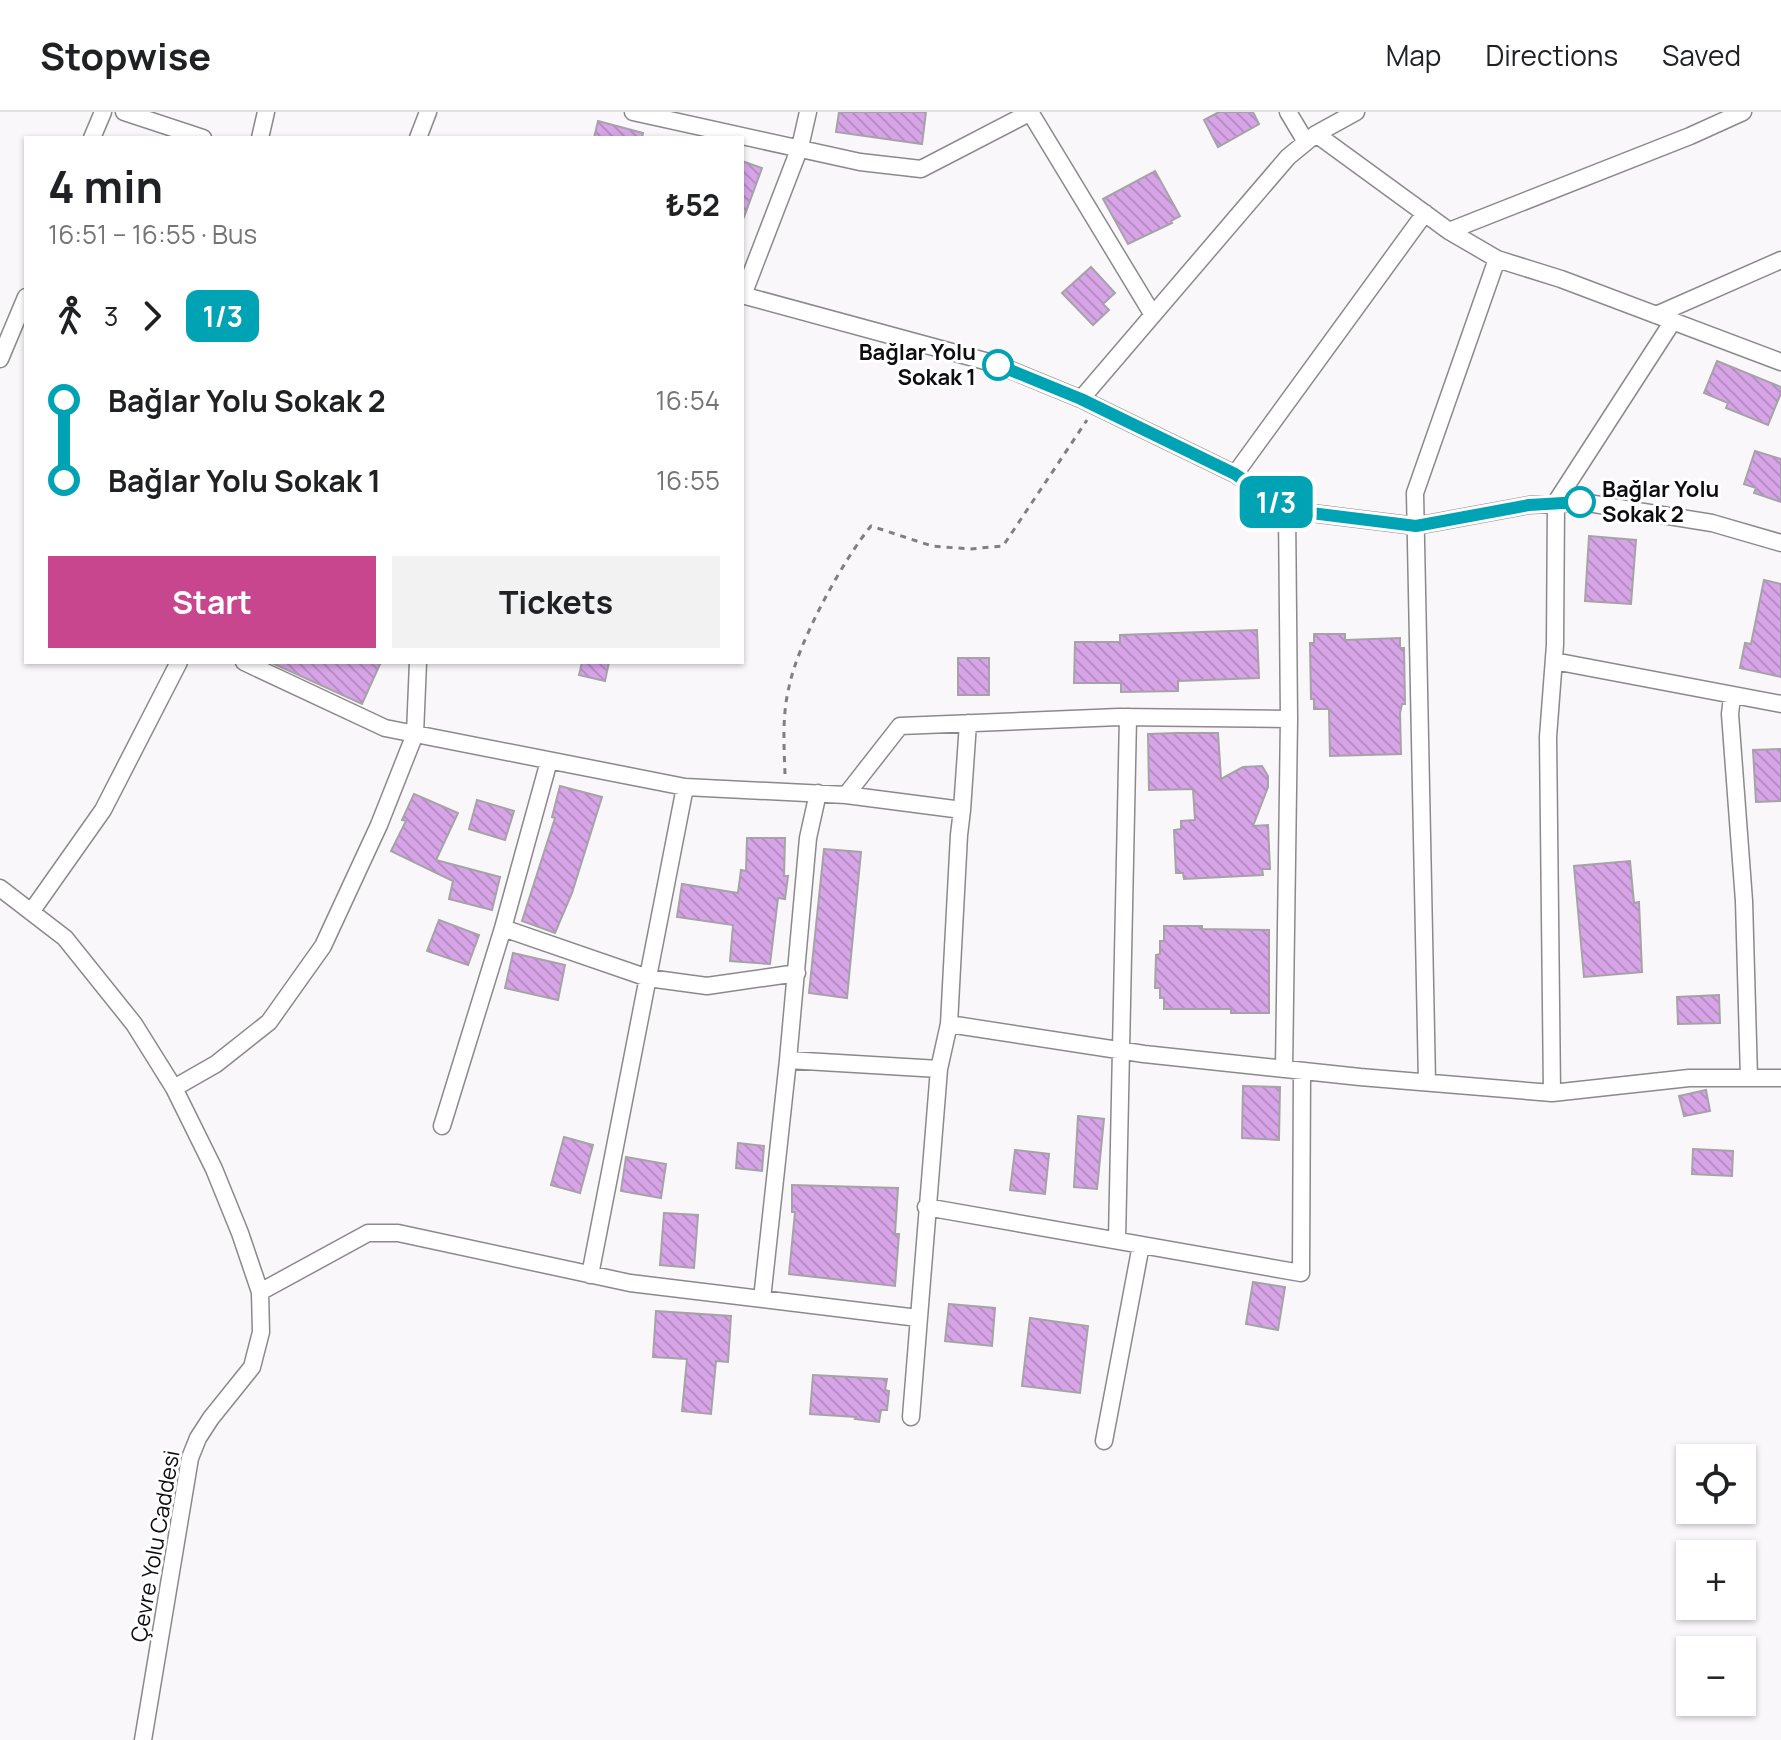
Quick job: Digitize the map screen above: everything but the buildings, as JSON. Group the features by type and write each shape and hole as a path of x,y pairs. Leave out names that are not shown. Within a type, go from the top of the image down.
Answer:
{"street":[{"path":"93,136 103,112"},
{"path":"124,112 197,136"},
{"path":"260,136 266,112"},
{"path":"419,136 428,112"},
{"path":"633,112 860,162 921,169 1030,112 1153,315"},
{"path":"744,290 800,147 808,112"},
{"path":"1288,112 1311,138 1449,231 1497,259 1561,279 1781,362"},
{"path":"1088,403 1153,315 1288,157 1311,138 1356,112"},
{"path":"1449,231 1743,112"},
{"path":"1235,474 1425,213"},
{"path":"1427,1082 1415,493 1497,259"},
{"path":"1656,315 1781,260"},
{"path":"744,296 996,364 1088,403 1235,474 1287,510 1416,526 1556,502 1582,502 1712,523 1781,543"},
{"path":"0,359 24,302"},
{"path":"1552,1093 1548,737 1554,661 1556,502 1673,321"},
{"path":"1284,1069 1289,719 1287,510"},
{"path":"1554,661 1781,704"},
{"path":"31,912 103,810 178,664"},
{"path":"248,664 385,728 685,787 846,795 962,810"},
{"path":"174,1088 216,1064 269,1022 323,946 379,825 415,734 418,664"},
{"path":"1732,697 1730,714 1744,901 1749,1078"},
{"path":"846,795 900,726 1128,717 1289,719"},
{"path":"1117,1240 1128,717"},
{"path":"911,1417 939,1069 949,1024 968,723"},
{"path":"442,1126 503,928 549,761"},
{"path":"590,1275 685,787"},
{"path":"762,1299 797,973 808,838 818,793"},
{"name":"Çevre Yolu Caddesi","path":"0,888 65,938 134,1024 174,1088 214,1169 260,1292 261,1332 252,1367 205,1428 190,1458 143,1740"},
{"path":"503,928 648,978 707,986 797,973"},
{"path":"949,1024 1121,1050 1284,1069 1552,1093 1689,1078 1781,1078"},
{"path":"788,1060 939,1069"},
{"path":"926,1207 1301,1273 1302,1071"},
{"path":"260,1292 368,1233 398,1233 630,1283 918,1318"},
{"path":"1104,1441 1141,1245"}],"path":[{"path":"785,792 784,734 788,687 806,638 856,544 871,526 932,546 970,549 1003,546 1088,403"}],"bus line":[{"name":"1/3","path":"998,365 1081,399 1235,474 1287,510 1416,526 1529,505 1580,502"}],"place":[{"name":"Bağlar Yolu Sokak 1","path":"998,365"},
{"name":"Bağlar Yolu Sokak 2","path":"1580,502"}]}
